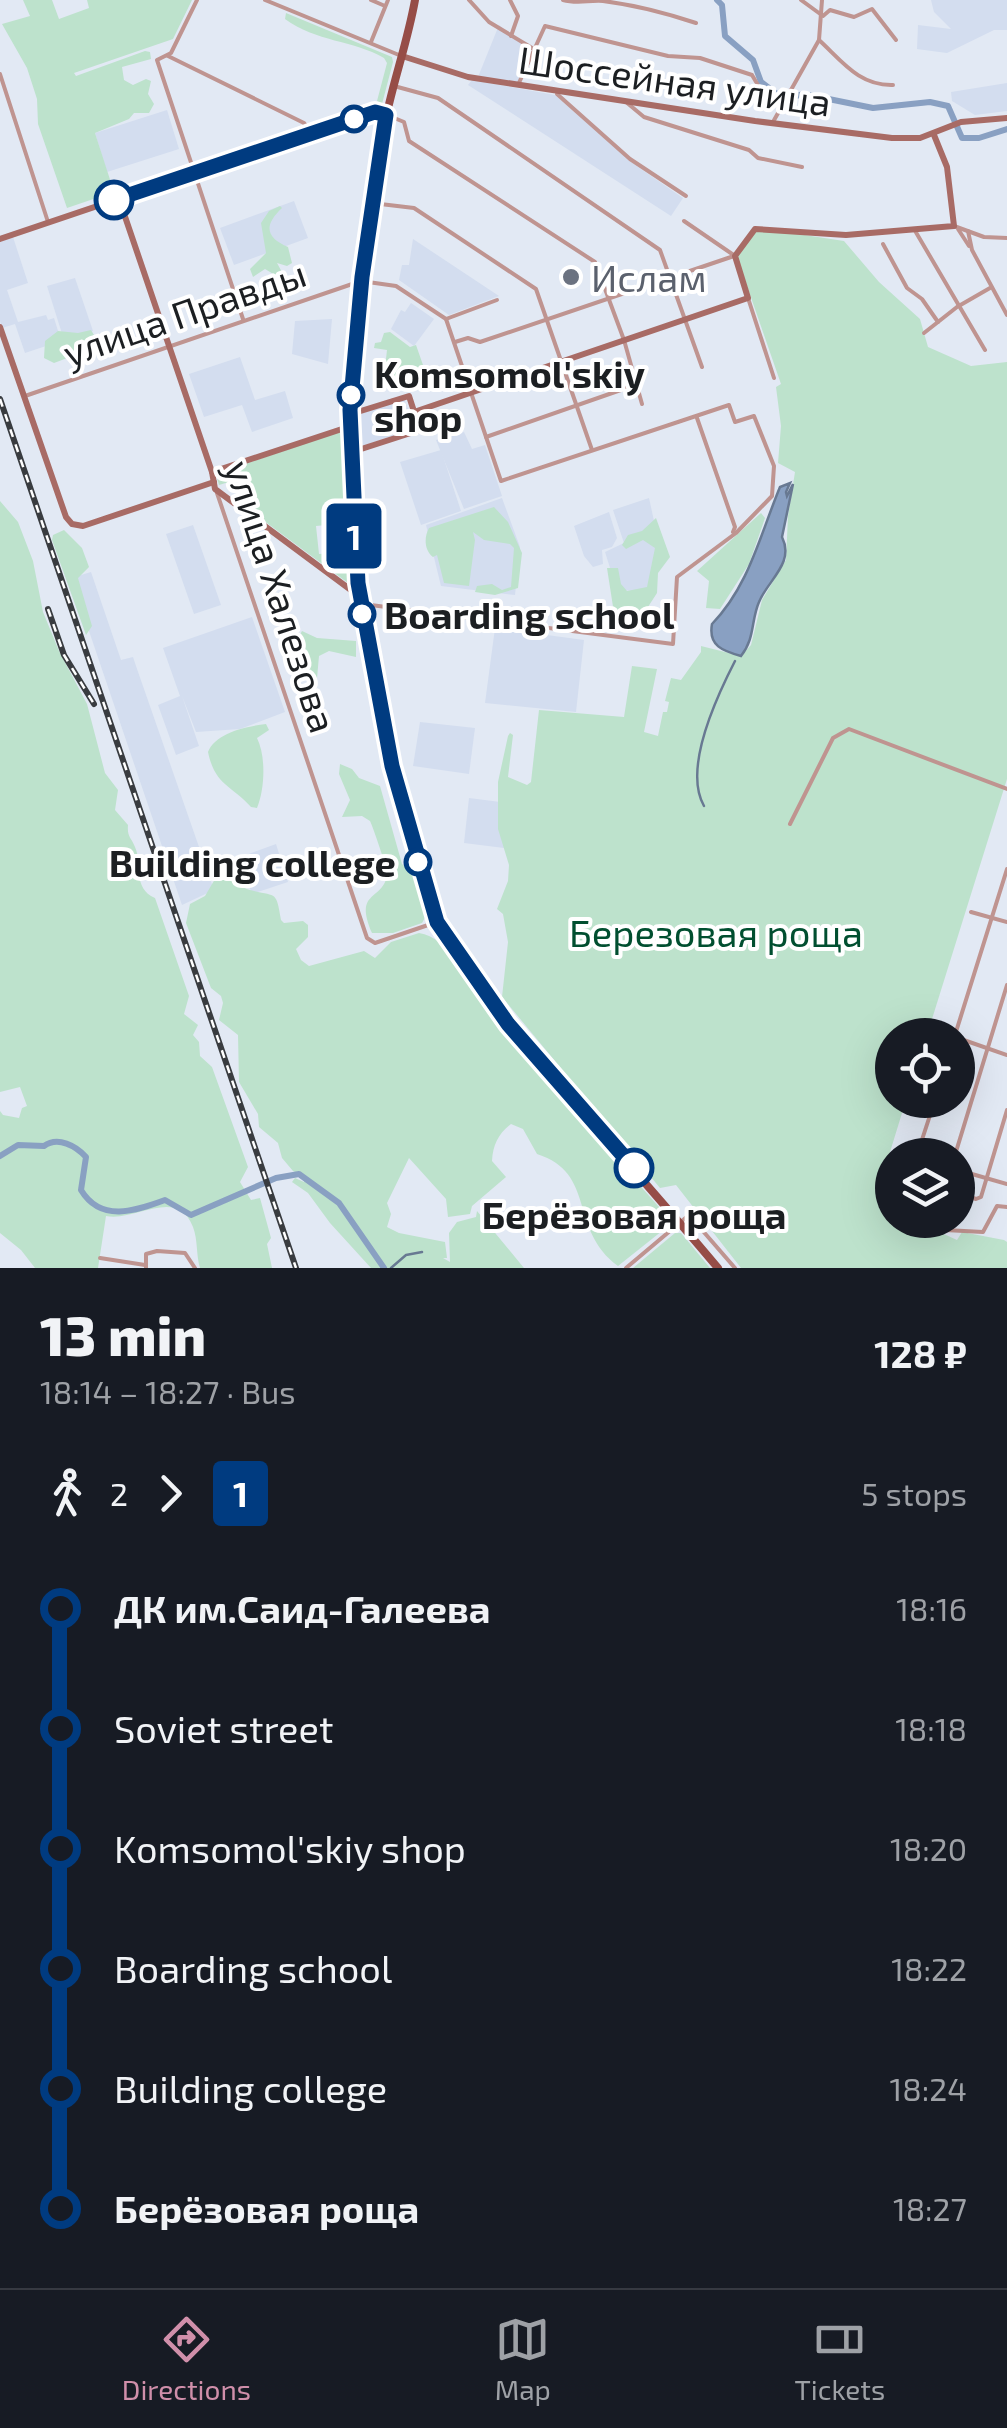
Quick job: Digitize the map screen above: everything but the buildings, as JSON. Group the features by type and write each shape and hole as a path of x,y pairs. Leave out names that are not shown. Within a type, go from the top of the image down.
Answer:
{"main road":[{"path":"416,0 386,115 372,203 351,414 360,600 392,766 437,922 508,1024 718,1268"}],"street":[{"path":"197,0 168,56 157,60 242,319"},
{"path":"265,0 402,56"},
{"path":"371,0 386,3 371,43"},
{"path":"469,0 490,22 533,48"},
{"path":"510,0 518,16 511,36"},
{"path":"564,0 599,0 661,11 696,23"},
{"path":"801,0 823,16"},
{"path":"773,122 819,40 822,0"},
{"path":"823,16 830,10 854,16 872,9 896,40"},
{"path":"518,86 546,26 668,56 700,58 752,76 765,97 780,107"},
{"path":"819,40 853,75 880,85 893,84"},
{"path":"168,56 304,123 311,133"},
{"name":"Шоссейная улица","path":"402,56 468,77 638,104 904,139 938,132"},
{"path":"0,74 48,222"},
{"path":"394,86 438,98 660,250 702,367"},
{"path":"554,91 630,159 686,196"},
{"path":"626,102 638,114 748,150 758,158 802,167"},
{"path":"638,104 638,114"},
{"path":"0,238 375,112 404,122 409,141 595,262 639,383 642,404"},
{"path":"1007,118 961,122 938,132 955,227 1007,315"},
{"name":"улица Халезова","path":"119,199 367,938 375,943 437,922"},
{"path":"372,203 414,208 536,289 592,450"},
{"path":"684,221 735,256 774,378"},
{"path":"454,342 468,338 480,342 735,256 755,228 846,234 955,227 984,237 1007,238"},
{"path":"914,230 985,350"},
{"path":"968,231 972,250"},
{"path":"883,244 907,288 922,299 938,322"},
{"path":"0,327 66,518 75,526 214,485 360,600 673,644 678,577 772,496 774,466 754,416 735,422 729,405 501,481 446,319 396,286 362,281"},
{"name":"улица Правды","path":"25,396 362,281"},
{"path":"924,333 990,288"},
{"path":"414,412 748,298"},
{"path":"446,319 497,300"},
{"path":"486,436 639,383"},
{"path":"351,414 409,396 420,430 352,452"},
{"path":"696,416 735,527 730,536"},
{"path":"212,472 351,426"},
{"path":"790,824 833,738 848,729 1007,789"},
{"path":"961,1018 1007,869"},
{"path":"971,912 1007,922"},
{"path":"960,1138 1007,985"},
{"path":"975,1043 1007,1055"},
{"path":"975,1198 980,1199 1007,1110"},
{"path":"975,1175 1007,1184"},
{"path":"975,1232 983,1232 996,1206 1007,1208"},
{"path":"626,1268 689,1214 735,1268"},
{"path":"100,1258 146,1266 146,1254 150,1251 180,1251 195,1268"}],"shaded area":[{"path":"931,0 1007,0 1007,30 994,30 947,53 917,49 918,25 951,29 934,12"},
{"path":"499,25 530,51 517,84 478,77"},
{"path":"472,80 555,95 631,162 683,198 671,216 468,85"},
{"path":"1007,83 1007,111 975,115 952,101 951,92"},
{"path":"167,110 179,149 107,172 95,133"},
{"path":"294,201 308,238 234,265 220,228"},
{"path":"13,237 28,283 7,290 18,322 46,315 48,320 54,318 59,334 46,346 25,353 15,324 2,328 0,321 0,241"},
{"path":"413,239 499,296 449,315 399,280 402,265 409,265"},
{"path":"75,278 93,331 64,340 47,286"},
{"path":"411,303 434,319 414,346 391,329 401,310 405,312"},
{"path":"332,319 328,364 292,354 295,321"},
{"path":"240,357 255,400 285,391 293,418 252,432 242,405 204,417 189,374"},
{"path":"404,399 416,428 359,447 360,414"},
{"path":"464,432 472,449 485,445 502,496 464,509 436,440"},
{"path":"441,450 461,511 421,525 400,462"},
{"path":"502,498 520,547 515,595 441,586 426,525"},
{"path":"649,498 658,539 656,592 617,590 605,552 624,543 613,510"},
{"path":"609,512 617,538 612,547 602,550 603,564 593,567 584,556 574,526"},
{"path":"193,525 221,605 194,614 166,534"},
{"path":"91,572 121,660 133,657 214,890 182,905 71,578"},
{"path":"252,617 285,712 240,729 196,732 182,696 199,746 176,755 158,705 180,696 163,648"},
{"path":"495,628 584,640 576,712 485,703"},
{"path":"420,722 475,728 469,774 413,766"},
{"path":"469,798 524,805 519,850 464,843"},
{"path":"276,844 288,882 252,894 238,858"}],"green space":[{"path":"23,0 52,0 59,19 89,8 87,0 192,0 173,39 74,73 76,76 150,52 151,59 122,67 124,80 133,85 146,79 151,81 148,94 154,104 149,113 134,113 129,119 95,133 114,192 67,208 38,124 37,99 27,68 2,24 30,16"},
{"path":"286,13 392,57 382,104 377,101 387,63 384,58 297,27 285,19"},
{"path":"280,206 270,225 271,235 288,247 292,263 277,263 283,274 280,278 265,269 253,277 250,269 266,253 261,223 269,211"},
{"name":"Березовая роща","path":"758,228 844,241 879,282 920,319 928,347 971,366 1007,362 1007,779 932,1018 875,1018 875,1118 900,1118 894,1138 875,1138 875,1238 957,1240 975,1238 975,1234 1004,1240 1007,1268 741,1268 676,1185 660,1188 502,997 508,942 503,914 497,909 508,881 509,865 498,829 498,782 508,736 513,735 508,777 527,785 531,782 539,710 624,717 632,666 657,669 644,732 658,736 663,712 667,712 669,702 665,701 671,678 681,680 701,652 701,646 741,656 751,645 762,600 786,560 795,472 778,463 781,426 776,387 781,384 737,257"},
{"path":"91,330 94,335 86,339 78,354 54,363 44,358 45,341 58,331"},
{"path":"390,332 410,347 416,345 423,365 405,368 402,378 373,386 374,367 385,368 387,350 374,348 375,343"},
{"path":"345,430 347,523 316,526 319,554 345,552 348,583 241,504 250,498 245,477 219,485 216,474"},
{"path":"0,501 18,522 33,561 43,612 87,704 105,773 118,790 115,810 128,825 143,888 155,898 189,996 184,1014 198,1025 193,1035 199,1042 200,1056 212,1067 248,1167 240,1182 251,1200 260,1198 271,1238 267,1244 272,1268 200,1268 193,1227 186,1215 166,1207 106,1216 98,1268 35,1268 0,1233 0,1111 19,1118 22,1108 27,1106 20,1087 0,1092"},
{"path":"494,507 508,522 522,553 518,588 495,595 475,592 477,586 492,584 502,590 511,587 514,548 484,540 473,532 469,586 444,583 437,555 433,557 426,547 429,528"},
{"path":"761,513 765,518 749,564 720,609 706,608 709,581 697,571"},
{"path":"656,518 670,557 658,573 657,593 646,610 649,622 626,621 614,613 607,568 618,568 621,584 627,591 647,587 655,548 643,540 626,549 622,545 628,535 642,531"},
{"path":"64,530 82,548 89,567 78,578 92,626 86,635 52,540 53,535"},
{"path":"302,631 317,638 356,641 356,657 329,651 319,656 317,678 306,679 295,644"},
{"path":"266,724 269,730 257,738 263,772 257,808 220,779 208,752 224,735"},
{"path":"340,764 352,769 359,778 380,786 402,864 418,878 428,912 422,923 393,933 372,933 367,903 384,884 387,872 370,821 362,816 342,817 350,800 339,774"},
{"path":"228,877 247,889 274,896 284,923 303,921 308,925 308,937 296,949 309,966 364,951 375,958 391,942 419,933 439,942 548,1082 667,1216 667,1227 618,1266 593,1236 568,1174 537,1154 523,1129 511,1124 497,1140 492,1161 506,1177 472,1206 470,1214 448,1217 446,1199 409,1158 387,1203 391,1214 387,1227 445,1242 447,1258 443,1258 450,1262 449,1233 457,1222 476,1217 477,1211 524,1268 371,1268 308,1193 292,1182 295,1178 304,1182 305,1177 293,1171 282,1158 278,1143 259,1127 258,1114 239,1082 238,1035 219,1020 221,996 211,988 186,923 190,904 205,896 215,879"},
{"path":"675,1233 681,1233 710,1268 633,1268"}],"water":[{"path":"790,483 787,496 793,484 782,537 783,563 759,602 745,650 741,656 734,654 712,638 712,624 745,577 780,487"}],"waterway":[{"path":"717,0 722,5 725,36 753,60 761,82 778,95 804,94 873,108 930,102 948,106 962,138 979,138 1007,129"},
{"path":"704,806 697,773 700,753 712,713 735,661"},
{"path":"0,1156 18,1145 61,1142 72,1146 86,1157 81,1190 98,1207 119,1212 165,1200 191,1215 276,1178 299,1174 339,1203 384,1268"},
{"path":"391,1268 406,1255 422,1252"}],"railway":[{"path":"0,399 296,1268"},
{"path":"48,609 64,655 94,704"}],"bus line":[{"name":"1","path":"114,200 375,112 386,115 362,277 350,410 358,583 392,766 437,922 508,1024 634,1168"}],"place":[{"name":"Ислам","path":"571,277"},
{"name":"Komsomol'skiy shop","path":"351,395"},
{"name":"Boarding school","path":"362,614"},
{"name":"Building college","path":"418,862"},
{"name":"Берёзовая роща","path":"634,1168"}]}
